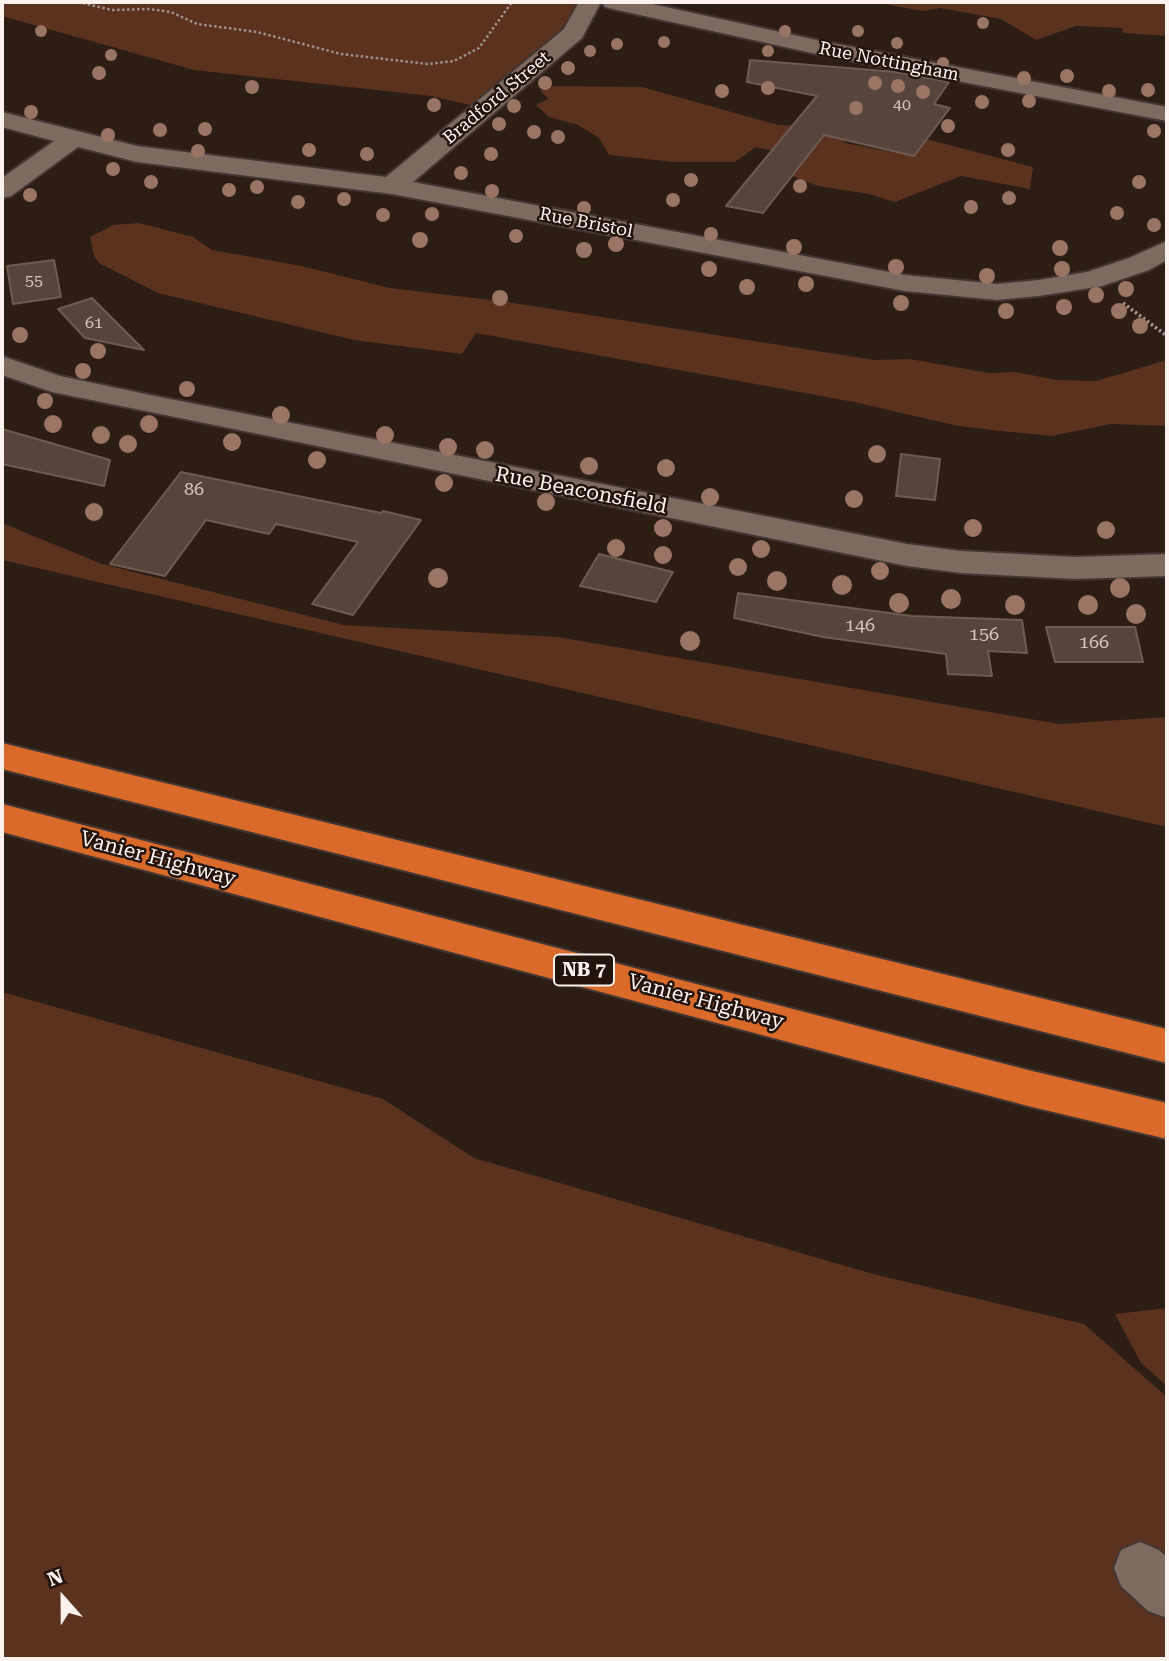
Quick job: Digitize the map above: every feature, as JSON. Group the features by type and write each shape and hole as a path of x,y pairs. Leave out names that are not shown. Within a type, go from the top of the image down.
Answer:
{"highway":[{"path":"2,756 1167,1046"},
{"name":"Vanier Highway","path":"2,818 1028,1088 1167,1121"},
{"path":"1028,1088 1167,1138"}],"street":[{"name":"Bradford Street","path":"392,186 574,33 590,2"},
{"name":"Rue Nottingham","path":"613,2 821,48 1167,114"},
{"name":"Rue Bristol","path":"2,120 137,154 392,186 905,283 997,292 1092,280 1139,264 1167,249"},
{"path":"2,190 73,139"},
{"name":"Rue Beaconsfield","path":"2,365 52,383 155,405 895,553 961,562 1075,568 1167,565"}],"path":[{"path":"78,2 112,10 149,9 171,12 197,24 257,32 341,54 428,64 454,61 479,48 512,2"},
{"path":"1092,280 1167,336"}],"shaded area":[{"path":"2,2 590,2 574,33 492,110 431,96 194,70 2,16"},
{"path":"1167,2 1167,36 1123,33 1122,28 1076,26 1036,40 1001,19 940,8 923,11 879,3"},
{"path":"554,86 642,87 778,125 835,127 845,143 913,156 926,139 1033,167 1030,189 961,176 895,202 869,194 818,186 792,176 805,158 756,147 735,162 674,162 609,155 599,138 578,125 549,117 536,105 549,99 540,91"},
{"path":"139,223 193,237 212,250 302,266 390,288 507,302 874,360 910,359 989,373 1016,372 1056,380 1096,381 1167,360 1167,426 1111,424 1052,436 1001,431 958,426 854,402 476,333 462,354 354,340 158,293 99,263 94,256 90,237 113,225"},
{"path":"2,523 102,564 344,625 558,637 1059,724 1167,717 1167,827 2,560"},
{"path":"2,992 383,1099 474,1158 873,1274 1084,1324 1167,1397 1167,1659 2,1659"},
{"path":"1167,1308 1167,1386 1141,1363 1115,1314"}],"building":[{"path":"750,60 896,72 949,82 934,104 950,108 914,156 824,135 763,213 726,206 817,96 747,82"},
{"path":"54,260 61,297 13,304 7,266"},
{"path":"92,298 144,350 85,338 58,309"},
{"path":"2,429 110,460 104,486 2,464"},
{"path":"901,454 940,459 935,500 896,496"},
{"path":"181,472 421,520 353,615 312,604 358,542 276,524 269,534 206,520 165,576 110,564"},
{"path":"599,554 673,572 656,602 580,586"},
{"path":"738,593 912,616 1022,620 1027,653 988,651 992,676 948,674 946,654 823,637 734,618"},
{"path":"1046,627 1135,627 1143,662 1055,662"}]}
